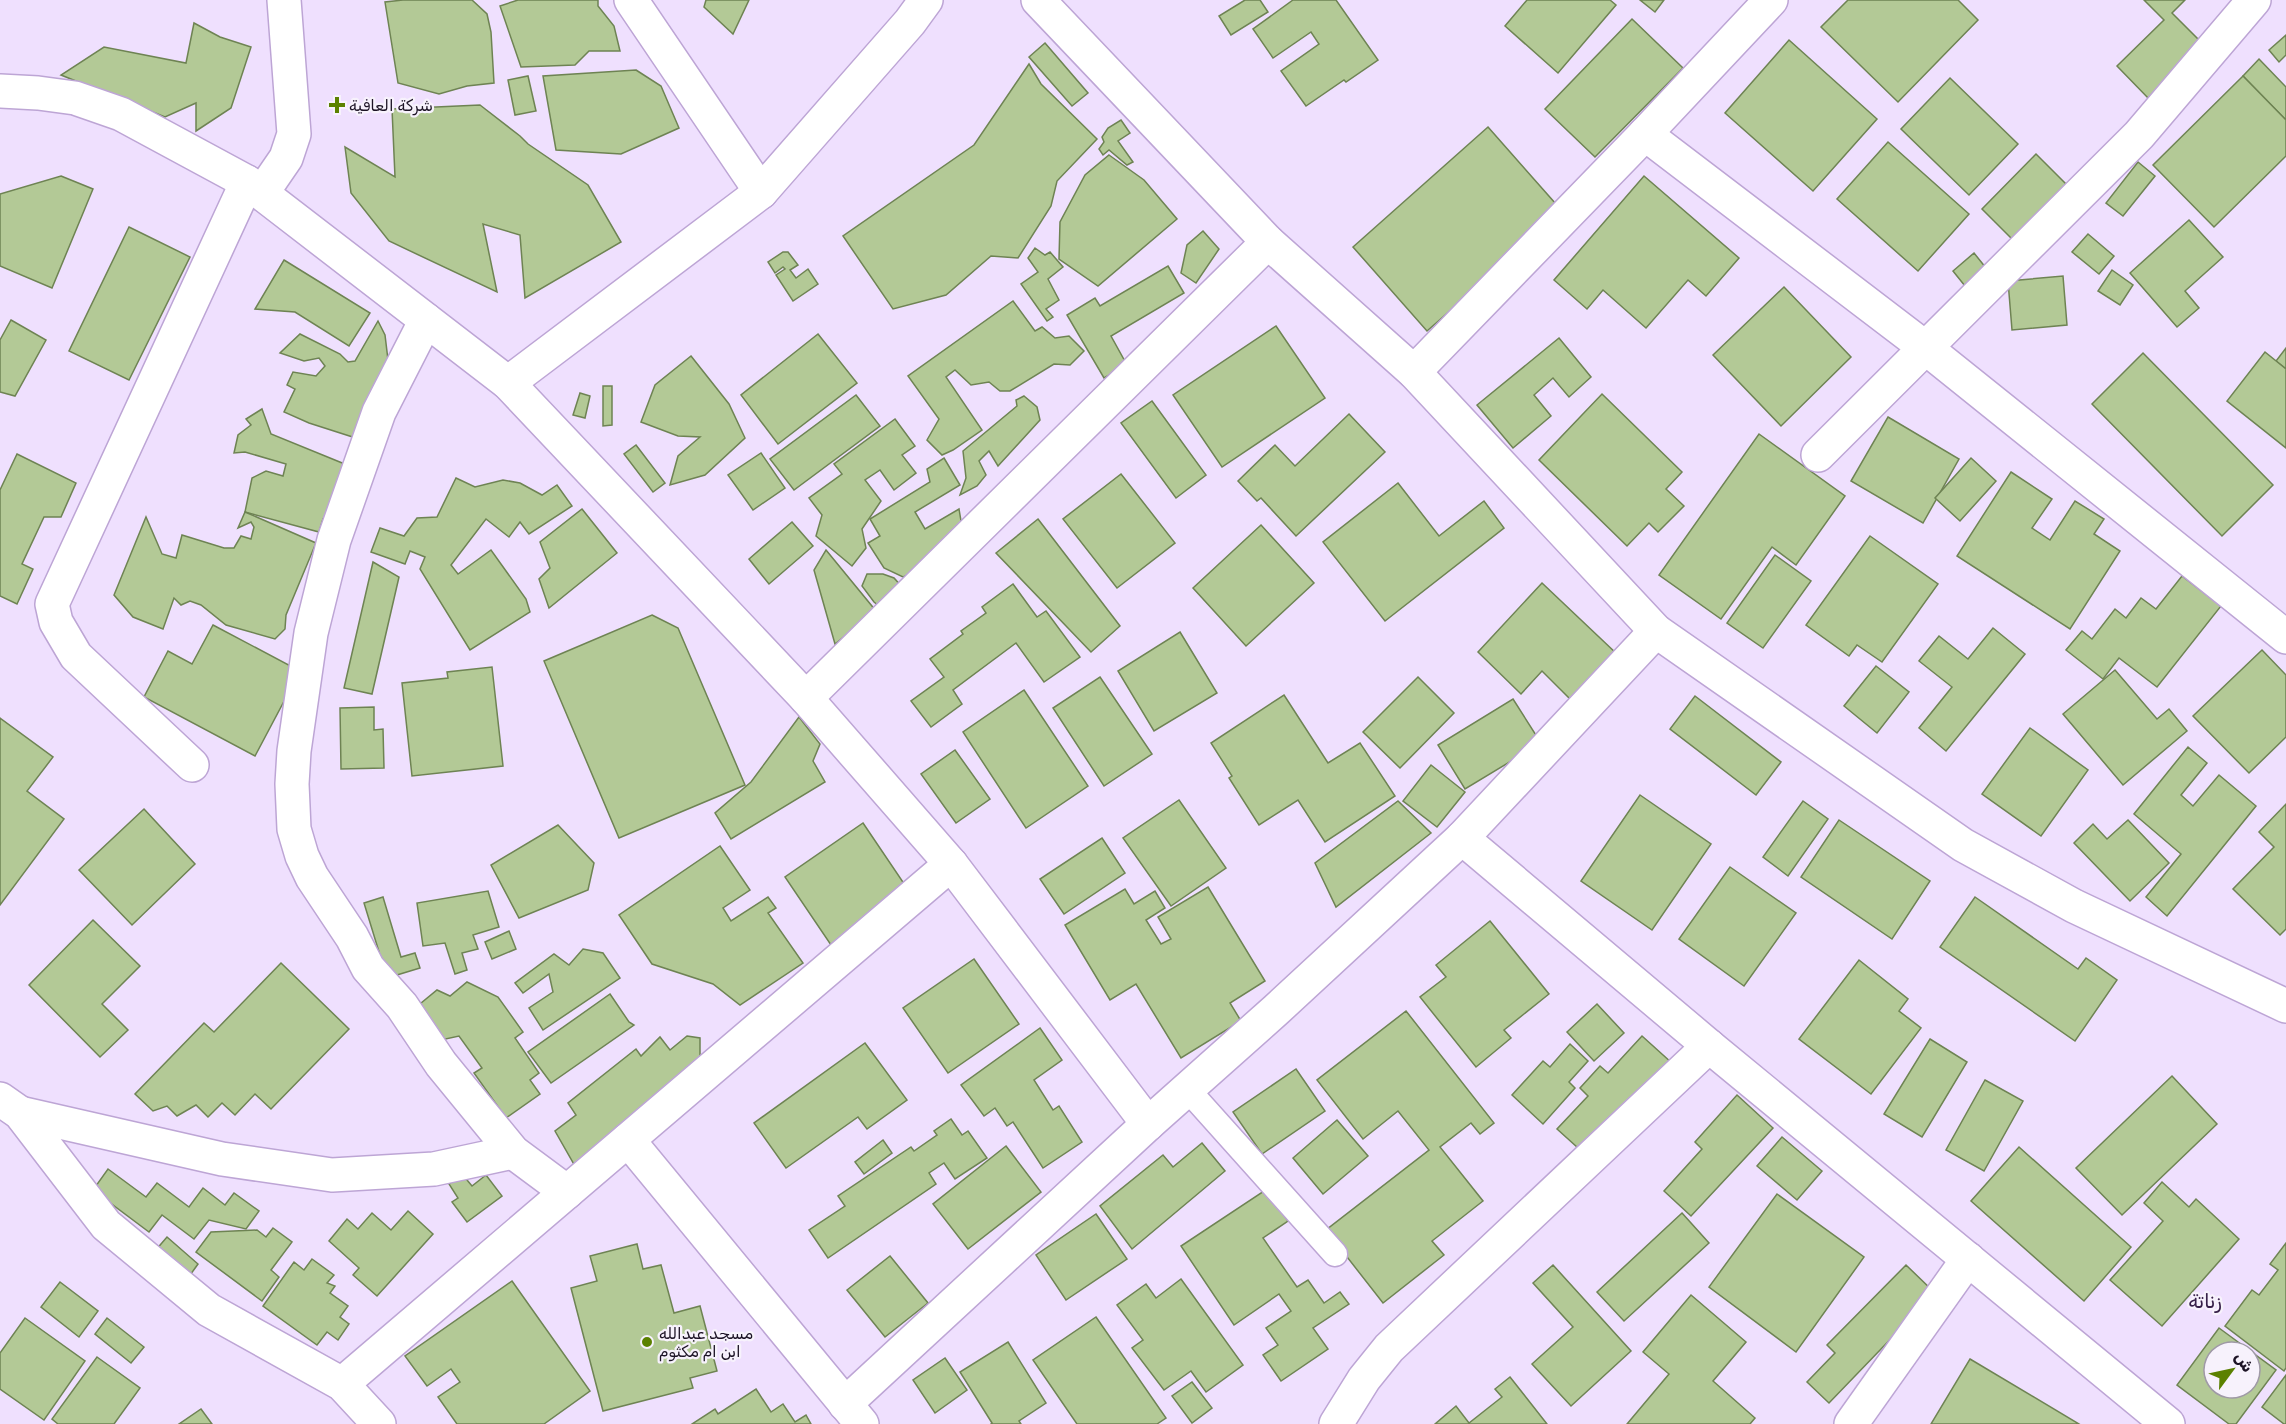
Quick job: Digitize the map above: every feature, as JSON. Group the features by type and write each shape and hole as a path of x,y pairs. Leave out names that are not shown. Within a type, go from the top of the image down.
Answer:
{"street":[{"path":"192,765 76,656 56,622 52,604 254,187 286,158 294,134 284,0"},
{"path":"631,0 761,192"},
{"path":"508,383 761,192 910,22 926,0"},
{"path":"1038,0 1268,242 1414,372 1656,631 1963,845 2074,906 2286,1006"},
{"path":"1414,372 1645,134 1771,0"},
{"path":"1818,454 1927,349 2139,135 2254,0"},
{"path":"0,92 38,93 75,98 121,114 254,187 508,383 806,698 951,864 1148,1124"},
{"path":"1645,134 1927,349 2286,637"},
{"path":"806,698 1268,242"},
{"path":"426,320 379,412 334,540 311,633 294,751 292,784 294,829 302,856 312,877 352,937 368,968 402,1006 441,1064 513,1152 567,1192"},
{"path":"628,1140 853,1414 1148,1124 1462,838 1656,631"},
{"path":"1462,838 1709,1046 2168,1424"},
{"path":"342,1384 951,864"},
{"path":"1336,1424 1364,1379 1389,1348 1709,1046"},
{"path":"10,1106 222,1159 332,1175 434,1168 513,1152"},
{"path":"10,1106 106,1225 209,1310 342,1384 379,1424"},
{"path":"1851,1424 1968,1259"}],"lane":[{"path":"1188,1090 1335,1254"}],"building":[{"path":"472,0 487,14 491,32 494,83 467,86 439,94 398,83 385,2"},
{"path":"518,0 598,0 598,6 614,26 620,51 589,51 575,65 521,67 500,6"},
{"path":"706,0 749,0 733,34 704,7"},
{"path":"1245,0 1260,0 1268,12 1231,35 1219,16"},
{"path":"1293,0 1336,0 1378,60 1306,106 1281,71 1319,44 1311,32 1273,58 1253,29"},
{"path":"1527,0 1610,0 1616,5 1558,73 1505,26"},
{"path":"1640,0 1664,0 1655,12"},
{"path":"1848,0 1958,0 1978,20 1898,102 1821,27"},
{"path":"2144,0 2185,0 2172,13 2204,45 2149,99 2117,66 2164,20"},
{"path":"1632,19 1683,68 1595,157 1545,109"},
{"path":"194,23 220,37 251,47 231,108 196,131 196,103 165,117 61,75 104,47 186,63"},
{"path":"2286,35 2286,55 2279,62 2269,50"},
{"path":"1789,40 1877,119 1813,191 1725,113"},
{"path":"1045,43 1088,93 1072,106 1029,57"},
{"path":"2259,59 2286,87 2286,120 2243,76"},
{"path":"1029,64 1041,84 1097,139 1057,181 1051,206 1018,258 991,256 946,295 893,309 843,236 974,145"},
{"path":"636,70 661,86 679,128 621,154 556,150 543,76"},
{"path":"528,76 536,111 515,115 508,80"},
{"path":"2243,76 2286,120 2286,156 2214,227 2153,165"},
{"path":"1950,78 2018,144 1969,195 1901,129"},
{"path":"480,105 528,144 588,185 621,242 525,298 520,235 483,224 497,292 389,241 351,193 345,147 395,177 392,109"},
{"path":"1121,120 1130,133 1118,141 1133,162 1127,165 1109,150 1103,155 1099,149 1104,142 1102,137 1108,128"},
{"path":"1488,127 1563,212 1427,331 1353,247"},
{"path":"1888,142 1969,214 1918,271 1837,199"},
{"path":"2036,154 2068,186 2014,241 1982,209"},
{"path":"1109,155 1144,180 1177,219 1098,286 1059,259 1060,222 1085,175"},
{"path":"2138,162 2155,176 2123,216 2106,203"},
{"path":"61,176 93,189 52,288 0,266 0,194"},
{"path":"1644,176 1739,258 1706,296 1688,280 1646,328 1603,290 1587,309 1554,280"},
{"path":"2189,220 2223,257 2185,291 2199,308 2177,327 2130,273"},
{"path":"129,227 190,257 129,380 69,351"},
{"path":"1203,231 1219,249 1196,283 1181,273 1187,245"},
{"path":"2088,234 2114,256 2099,274 2072,252"},
{"path":"1035,248 1045,255 1050,252 1063,267 1048,279 1059,300 1046,309 1053,317 1047,321 1021,284 1038,272 1028,258"},
{"path":"783,252 788,252 798,265 790,270 796,278 808,269 818,284 793,301 776,275 785,269 783,267 775,273 768,262"},
{"path":"1974,253 1990,273 1969,291 1953,271"},
{"path":"284,260 370,313 349,346 295,312 255,309"},
{"path":"1168,266 1184,293 1111,336 1127,365 1104,378 1067,315 1095,298 1100,306"},
{"path":"2112,270 2133,285 2120,305 2098,291"},
{"path":"2063,276 2067,325 2012,330 2008,281"},
{"path":"1784,287 1851,357 1781,426 1713,355"},
{"path":"1013,301 1035,331 1042,327 1055,338 1069,336 1084,351 1070,365 1054,364 1010,391 1000,391 989,382 971,385 955,370 946,377 982,430 942,455 927,440 939,419 908,376"},
{"path":"11,320 46,340 15,396 0,392 0,340"},
{"path":"378,321 385,335 388,360 362,440 309,423 284,412 295,389 287,385 293,372 316,376 325,366 319,358 304,361 280,353 300,334 340,354 348,362 355,361"},
{"path":"1276,326 1325,398 1222,467 1173,395"},
{"path":"818,334 857,383 778,444 741,395"},
{"path":"1559,338 1591,377 1569,397 1553,378 1534,395 1551,416 1513,448 1477,405"},
{"path":"2286,348 2286,369 2276,361"},
{"path":"2265,352 2286,369 2286,448 2227,401"},
{"path":"2143,353 2273,485 2222,536 2092,404"},
{"path":"691,356 729,404 745,438 705,475 670,485 678,456 700,437 678,436 641,422 655,385"},
{"path":"603,386 612,386 612,425 603,426"},
{"path":"580,393 590,396 585,418 573,415"},
{"path":"1602,394 1682,472 1666,489 1684,506 1658,532 1649,523 1627,546 1539,460"},
{"path":"856,395 880,426 794,490 770,459"},
{"path":"1024,396 1037,407 1040,420 998,466 989,451 979,461 986,475 977,486 960,495 966,478 963,451 1017,406 1016,400"},
{"path":"1152,401 1206,475 1176,498 1121,423"},
{"path":"262,409 271,434 352,467 336,506 323,519 319,532 245,512 252,478 266,471 283,476 286,464 245,452 234,453 238,435 251,425 246,419"},
{"path":"1349,414 1385,452 1296,536 1261,498 1257,501 1238,481 1275,445 1295,466"},
{"path":"1888,417 1959,459 1923,523 1851,481"},
{"path":"895,419 915,446 902,455 916,473 894,490 880,470 865,480 881,501 862,529 866,548 852,566 816,536 822,515 809,498 842,474 834,464"},
{"path":"1759,434 1845,496 1796,565 1772,547 1721,619 1659,575"},
{"path":"636,445 665,483 653,492 624,454"},
{"path":"761,453 785,488 753,510 728,475"},
{"path":"17,454 76,483 61,517 44,517 22,564 33,569 17,604 0,596 0,490"},
{"path":"944,458 960,485 915,512 925,529 959,509 963,533 926,568 903,577 884,568 868,543 880,536 870,519 930,482 927,469"},
{"path":"1971,458 1996,481 1960,521 1935,498"},
{"path":"2011,472 2052,499 2032,528 2050,540 2075,501 2104,519 2094,534 2120,551 2070,629 1957,556"},
{"path":"1121,474 1175,543 1117,588 1063,519"},
{"path":"456,478 475,487 503,480 520,483 542,495 557,485 572,506 529,534 520,522 509,537 486,519 451,565 458,574 491,550 526,599 530,612 470,650 420,569 425,557 410,551 405,564 371,552 380,528 404,536 417,518 437,517"},
{"path":"1398,483 1439,536 1484,501 1504,528 1385,621 1323,542"},
{"path":"582,509 617,553 549,608 539,579 550,568 540,542"},
{"path":"245,512 316,543 286,615 285,629 275,639 226,625 201,605 190,601 181,605 174,598 163,629 133,617 114,595 146,517 162,554 176,558 182,535 224,548 234,548 241,536 251,539 254,527 251,522 238,528"},
{"path":"1038,519 1120,626 1091,652 996,553"},
{"path":"792,522 813,546 769,584 749,559"},
{"path":"1261,525 1314,583 1246,646 1193,588"},
{"path":"1870,536 1938,584 1882,662 1857,645 1849,656 1806,625"},
{"path":"826,550 876,611 835,644 814,570"},
{"path":"1775,555 1811,581 1763,648 1727,623"},
{"path":"373,562 399,577 372,694 344,688"},
{"path":"867,574 883,574 894,578 904,589 884,610 874,602 862,586"},
{"path":"2182,576 2221,606 2157,687 2119,658 2103,679 2066,650 2082,631 2092,639 2115,609 2126,618 2141,598 2156,609"},
{"path":"1542,583 1618,655 1573,702 1542,671 1521,694 1478,652"},
{"path":"1013,584 1037,617 1046,611 1080,657 1044,682 1016,643 953,690 962,704 931,727 911,701 944,677 930,659 963,634 961,631 986,613 982,607"},
{"path":"652,615 678,628 745,785 619,838 544,661"},
{"path":"213,625 300,671 255,756 144,697 168,651 192,664"},
{"path":"1993,628 2025,654 1946,751 1919,728 1952,687 1919,661 1939,636 1968,659"},
{"path":"1180,632 1217,693 1154,731 1118,671"},
{"path":"2262,650 2286,675 2286,737 2249,773 2193,716"},
{"path":"1876,666 1909,692 1877,733 1844,706"},
{"path":"492,667 503,766 412,776 402,683 448,678 447,672"},
{"path":"2115,670 2157,719 2169,709 2187,731 2123,785 2063,714"},
{"path":"1100,677 1152,754 1104,786 1053,708"},
{"path":"1418,677 1454,713 1400,768 1363,732"},
{"path":"1024,690 1088,786 1026,828 963,732"},
{"path":"1284,695 1328,763 1360,743 1395,796 1325,842 1298,800 1259,825 1229,778 1232,776 1211,743"},
{"path":"1695,696 1781,762 1756,795 1670,729"},
{"path":"1513,699 1541,743 1465,789 1438,745"},
{"path":"374,707 374,730 383,729 384,768 341,769 340,708"},
{"path":"799,717 820,744 813,761 825,782 731,839 715,813 751,782"},
{"path":"0,718 53,757 27,791 64,819 0,905"},
{"path":"2030,728 2088,770 2041,836 1982,794"},
{"path":"2188,747 2207,763 2181,795 2193,806 2219,775 2256,806 2167,916 2146,897 2181,854 2134,814"},
{"path":"955,750 990,799 956,823 921,774"},
{"path":"1431,765 1465,792 1437,827 1403,801"},
{"path":"1640,795 1711,844 1652,930 1581,881"},
{"path":"1179,800 1226,868 1171,906 1123,838"},
{"path":"1398,801 1431,833 1336,907 1315,863"},
{"path":"1803,801 1828,819 1788,876 1763,857"},
{"path":"2286,804 2286,929 2280,935 2233,889 2274,847 2259,832"},
{"path":"144,809 195,864 132,925 79,870"},
{"path":"1839,820 1930,881 1892,939 1801,877"},
{"path":"2128,820 2169,863 2130,901 2074,843 2093,824 2107,839"},
{"path":"863,823 909,891 831,945 785,877"},
{"path":"558,825 594,863 588,890 519,918 491,865"},
{"path":"1102,838 1125,873 1064,914 1040,879"},
{"path":"720,846 750,890 723,908 731,921 768,897 776,908 768,913 803,963 740,1005 713,984 652,964 619,915"},
{"path":"1730,867 1796,913 1744,986 1679,939"},
{"path":"1208,887 1265,981 1230,1003 1241,1021 1181,1058 1136,984 1110,1000 1065,925 1125,889 1134,904 1155,891 1165,908 1146,920 1161,944 1171,939 1158,917"},
{"path":"488,891 499,927 473,935 478,949 462,953 467,970 455,974 445,943 423,946 417,903"},
{"path":"383,897 401,957 415,953 420,968 387,978 364,903"},
{"path":"1975,897 2078,969 2086,958 2117,980 2075,1041 1940,947"},
{"path":"93,920 140,966 102,1004 128,1030 100,1057 29,985"},
{"path":"1490,921 1549,994 1504,1030 1511,1038 1476,1067 1420,997 1446,977 1436,965"},
{"path":"509,931 516,949 492,959 485,942"},
{"path":"583,949 603,953 620,978 543,1030 529,1008 553,992 549,974 523,993 515,983 554,954 569,965"},
{"path":"974,959 1019,1024 948,1073 903,1008"},
{"path":"1859,960 1908,999 1899,1011 1921,1028 1871,1094 1799,1039"},
{"path":"281,963 349,1029 271,1109 255,1094 235,1115 222,1103 208,1117 196,1105 177,1116 167,1106 153,1111 135,1094 204,1023 214,1032"},
{"path":"467,982 498,997 523,1032 515,1038 539,1073 530,1080 540,1094 506,1118 474,1073 482,1068 459,1036 441,1040 415,1008 437,990 450,996"},
{"path":"610,994 629,1022 634,1025 551,1083 528,1052"},
{"path":"1597,1004 1624,1033 1594,1061 1567,1032"},
{"path":"1406,1011 1494,1123 1480,1134 1471,1123 1440,1147 1483,1201 1432,1241 1444,1255 1383,1303 1326,1230 1429,1150 1398,1111 1363,1139 1317,1080"},
{"path":"1040,1028 1062,1060 1034,1080 1053,1110 1059,1106 1082,1142 1043,1168 1013,1122 1007,1126 995,1108 984,1116 961,1085"},
{"path":"687,1036 700,1038 700,1059 575,1166 555,1131 576,1115 568,1103 636,1049 641,1056 660,1037 670,1050"},
{"path":"1642,1036 1673,1064 1588,1157 1557,1129 1588,1096 1580,1088 1600,1066 1608,1073"},
{"path":"1930,1039 1967,1062 1922,1137 1884,1114"},
{"path":"865,1043 907,1100 867,1129 858,1117 786,1168 754,1123"},
{"path":"1570,1044 1588,1061 1569,1082 1575,1088 1543,1124 1512,1095 1543,1061 1550,1067"},
{"path":"1296,1069 1325,1111 1262,1154 1233,1112"},
{"path":"2172,1076 2217,1124 2122,1215 2076,1168"},
{"path":"1985,1080 2023,1101 1984,1171 1946,1150"},
{"path":"1737,1095 1773,1128 1691,1216 1664,1191 1702,1149 1695,1142"},
{"path":"951,1119 962,1135 968,1131 987,1158 955,1179 944,1163 929,1173 936,1184 828,1258 809,1230 845,1206 838,1196 911,1147 914,1151 937,1135 934,1131"},
{"path":"1337,1120 1368,1156 1323,1194 1293,1158"},
{"path":"1782,1137 1822,1171 1797,1200 1757,1166"},
{"path":"883,1140 892,1153 864,1174 855,1162"},
{"path":"1202,1143 1225,1171 1132,1249 1100,1206 1163,1155 1173,1167"},
{"path":"1006,1146 1041,1192 968,1249 933,1204"},
{"path":"2019,1147 2131,1247 2084,1301 1971,1201"},
{"path":"108,1169 146,1197 157,1183 189,1207 203,1188 225,1205 234,1193 259,1211 246,1229 209,1220 194,1239 162,1215 149,1232 93,1190"},
{"path":"462,1174 472,1186 486,1175 502,1196 467,1222 452,1202 458,1198 449,1184"},
{"path":"2162,1182 2189,1207 2196,1199 2239,1239 2162,1326 2110,1280 2163,1221 2144,1203"},
{"path":"1267,1189 1288,1221 1263,1238 1297,1287 1308,1280 1324,1303 1340,1292 1349,1304 1313,1328 1328,1349 1281,1381 1263,1355 1278,1345 1266,1328 1291,1311 1279,1294 1234,1325 1181,1246"},
{"path":"1777,1194 1864,1257 1796,1352 1709,1287"},
{"path":"408,1211 433,1234 377,1296 353,1275 359,1268 329,1241 347,1219 358,1229 372,1213 391,1230"},
{"path":"1682,1213 1709,1243 1624,1321 1597,1292"},
{"path":"1096,1214 1127,1259 1066,1300 1036,1255"},
{"path":"273,1228 292,1242 271,1270 279,1277 262,1301 196,1252 211,1232 257,1230 266,1237"},
{"path":"167,1237 198,1264 188,1278 155,1251"},
{"path":"2286,1243 2286,1368 2284,1371 2262,1354 2262,1340 2243,1340 2225,1326 2252,1290 2259,1295 2278,1270 2270,1264"},
{"name":"مسجد عبدالله ابن ام مكثوم","path":"637,1244 643,1269 661,1265 674,1313 700,1306 717,1371 690,1378 693,1388 603,1411 571,1288 597,1281 590,1256"},
{"path":"890,1256 928,1303 885,1337 847,1290"},
{"path":"312,1259 334,1275 327,1283 335,1286 330,1293 348,1306 340,1317 349,1324 338,1340 327,1332 317,1345 263,1306 294,1262 304,1270"},
{"path":"1553,1265 1631,1351 1571,1406 1532,1364 1573,1327 1533,1283"},
{"path":"1906,1265 1935,1293 1829,1403 1807,1382 1835,1353 1827,1345"},
{"path":"1181,1279 1243,1365 1206,1392 1191,1371 1164,1390 1132,1348 1143,1340 1117,1305 1146,1284 1156,1298"},
{"path":"512,1281 590,1391 544,1424 457,1424 438,1397 460,1382 451,1369 427,1386 405,1356"},
{"path":"60,1282 98,1311 79,1337 41,1307"},
{"path":"1691,1295 1746,1342 1713,1381 1755,1418 1750,1424 1627,1424 1669,1374 1643,1352"},
{"path":"1096,1317 1166,1418 1157,1424 1077,1424 1033,1360"},
{"path":"25,1318 85,1361 44,1420 0,1389 0,1353"},
{"path":"107,1318 144,1347 131,1363 95,1334"},
{"path":"2219,1328 2235,1340 2210,1340"},
{"path":"1008,1342 1046,1403 1019,1421 1021,1424 991,1424 960,1372"},
{"path":"2202,1351 2202,1400 2254,1400 2236,1424 2229,1424 2177,1385"},
{"path":"97,1357 140,1388 114,1424 58,1424 52,1419"},
{"path":"945,1358 967,1390 935,1413 913,1380"},
{"path":"1970,1359 2079,1424 1931,1424"},
{"path":"2262,1360 2276,1370 2262,1389"},
{"path":"2286,1375 2286,1424 2284,1424 2262,1407"},
{"path":"1510,1377 1547,1424 1435,1424 1456,1406 1469,1423 1502,1397 1495,1389"},
{"path":"1192,1382 1212,1408 1192,1423 1172,1396"},
{"path":"756,1389 771,1412 783,1404 795,1422 806,1415 811,1424 692,1424 715,1409 718,1414"},
{"path":"201,1409 212,1424 179,1424"}],"place":[{"name":"شركة العافية","path":"337,105"},
{"name":"مسجد عبدالله ابن ام مكثوم","path":"647,1342"}],"district":[{"name":"زناتة","path":"2205,1301"}]}
